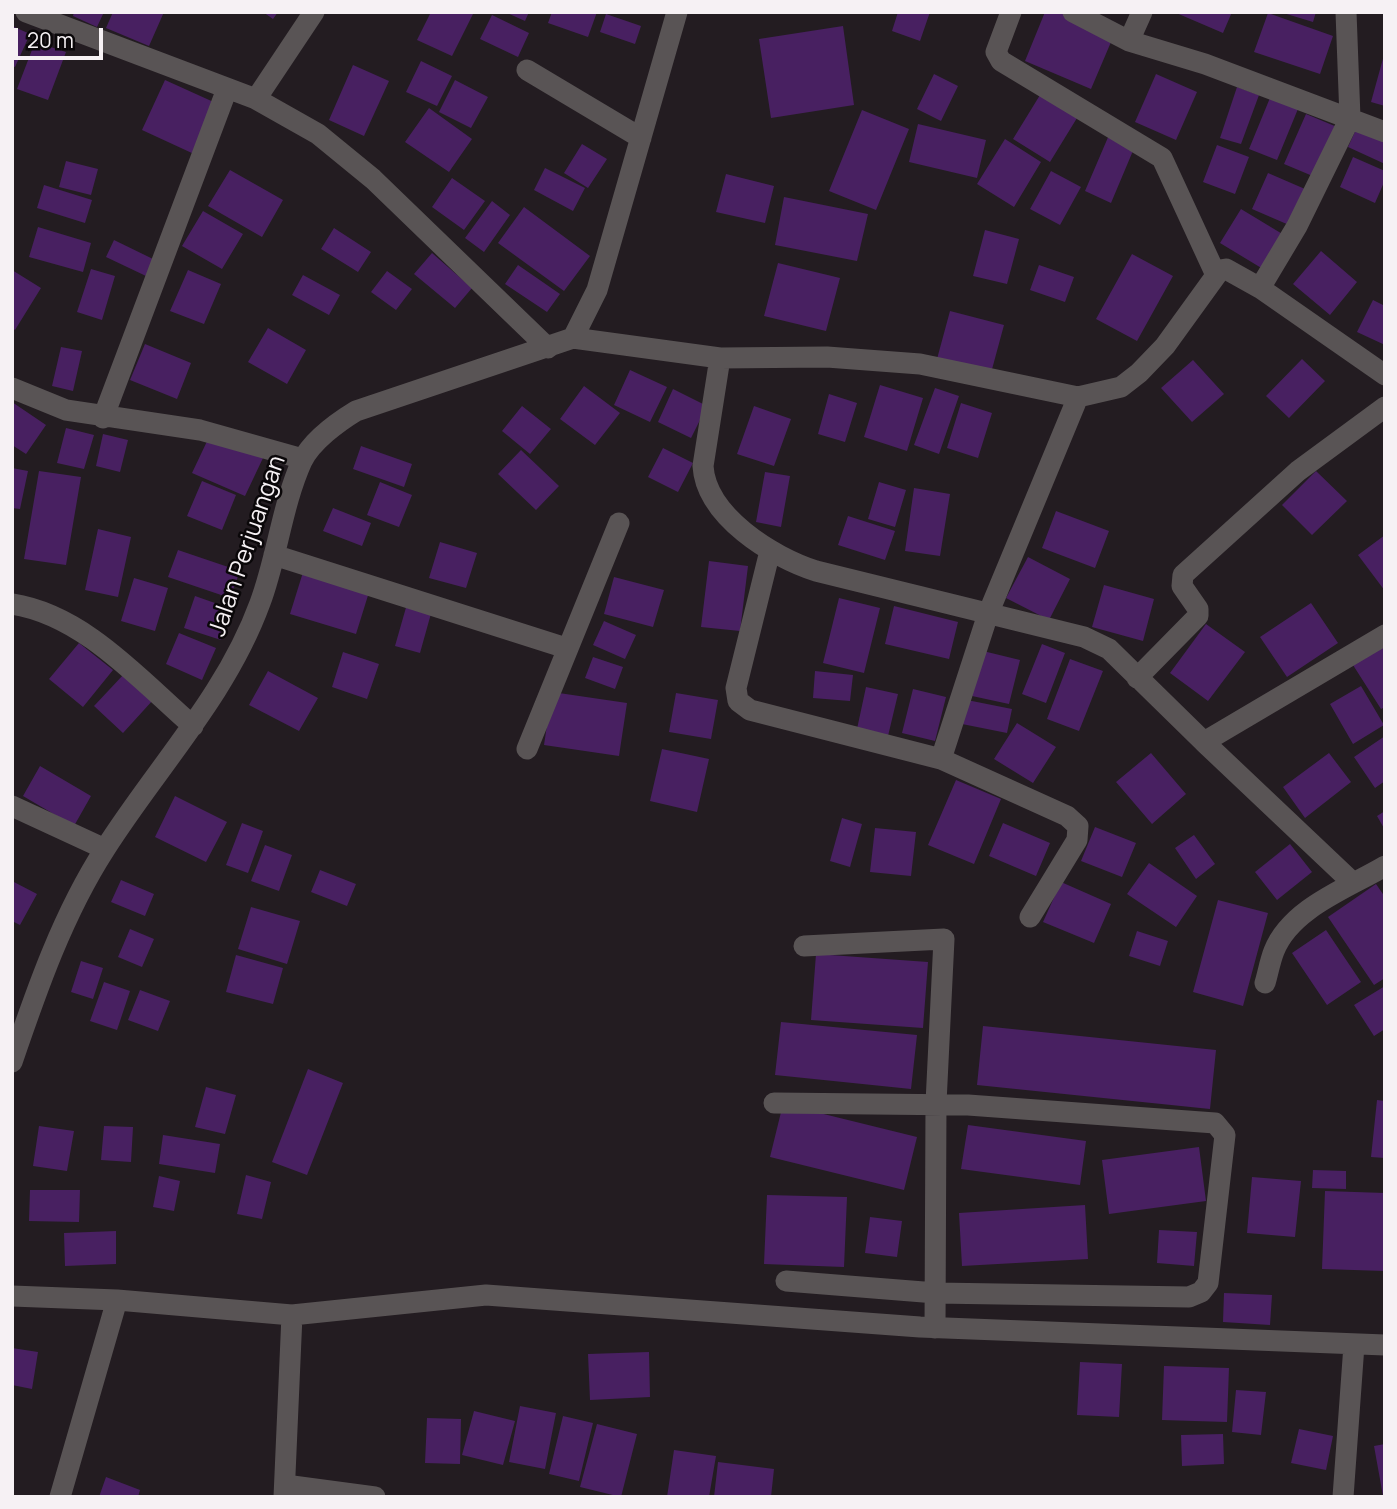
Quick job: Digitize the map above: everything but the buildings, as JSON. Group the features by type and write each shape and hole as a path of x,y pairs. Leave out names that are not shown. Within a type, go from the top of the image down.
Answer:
{"street":[{"path":"26,12 256,99 318,134 345,154 548,348"},
{"path":"256,99 314,12"},
{"path":"677,12 597,290 573,338 720,358 804,356 920,364 1078,397 1121,387 1139,373 1165,346 1216,275 1226,269 1260,288 1385,375"},
{"path":"1011,12 996,52 1001,61 1162,158 1216,275"},
{"path":"1073,12 1129,41 1205,64 1385,132"},
{"path":"1129,41 1142,12"},
{"path":"1260,288 1288,245 1350,118 1346,12"},
{"path":"527,70 641,138"},
{"path":"103,418 227,89"},
{"name":"Jalan Perjuangan","path":"12,1062 81,890 105,849 226,678 242,645 261,602 303,459 329,431 356,411 573,338"},
{"path":"720,358 703,466 704,480 720,509 770,551 790,563 816,571 1084,637 1109,649 1353,883"},
{"path":"12,388 66,410 103,418 200,430 303,459"},
{"path":"941,759 988,614 1078,397"},
{"path":"1138,678 1198,616 1198,609 1182,586 1183,575 1298,471 1385,407"},
{"path":"527,749 619,523"},
{"path":"770,551 736,688 738,701 750,710 941,759 1067,816 1078,826 1077,839 1030,917"},
{"path":"274,555 566,648"},
{"path":"12,604 64,623 96,641 192,726"},
{"path":"1204,742 1385,635"},
{"path":"12,806 105,849"},
{"path":"1265,983 1274,949 1290,926 1353,883 1382,873"},
{"path":"804,946 944,939 936,1103 935,1328"},
{"path":"774,1103 936,1103 1215,1123 1225,1135 1208,1283 1200,1293 1189,1297 936,1293 786,1281"},
{"path":"12,1296 117,1300 292,1315 486,1295 935,1328 1385,1345"},
{"path":"60,1497 117,1300"},
{"path":"292,1315 285,1491 375,1497"},
{"path":"1343,1497 1354,1345"}]}
